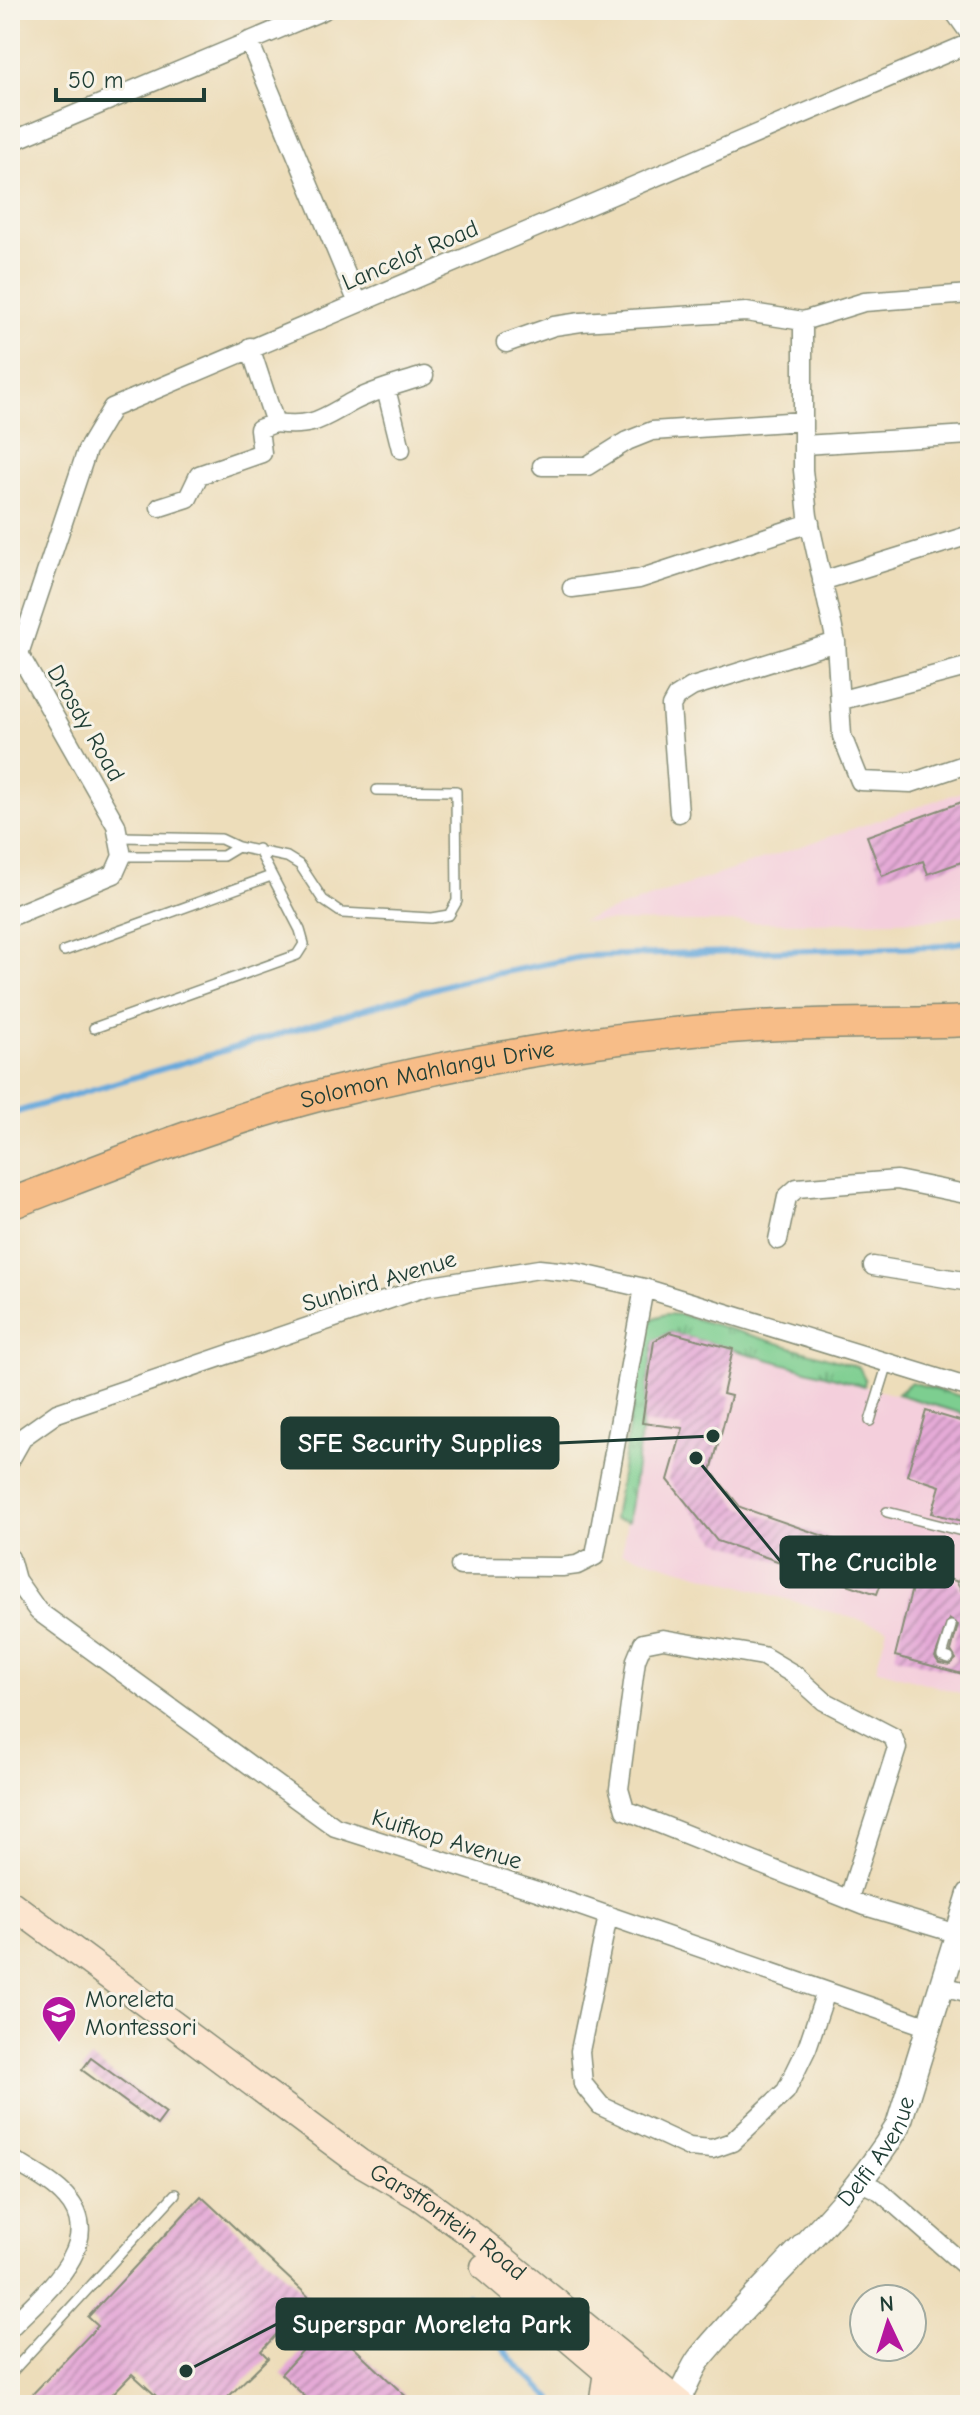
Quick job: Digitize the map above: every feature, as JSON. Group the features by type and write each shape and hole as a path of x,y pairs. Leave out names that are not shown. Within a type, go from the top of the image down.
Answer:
{"main road":[{"name":"Solomon Mahlangu Drive","path":"10,1204 201,1130 318,1096 434,1070 558,1048 761,1026 862,1026 970,1021"},
{"name":"Solomon Mahlangu Drive","path":"862,1026 970,1035"},
{"name":"Garstfontein Road","path":"10,1903 359,2162 418,2196 486,2245 642,2398"},
{"name":"Garstfontein Road","path":"359,2162 381,2187 473,2257 607,2372 642,2398 677,2403"},
{"path":"602,2405 607,2372"}],"street":[{"path":"10,142 324,10"},
{"path":"953,10 970,34"},
{"path":"249,41 358,303"},
{"name":"Lancelot Road","path":"14,652 87,450 112,408 137,394 970,43"},
{"path":"506,343 554,326 581,322 746,312 803,321 864,302 970,294"},
{"path":"803,321 803,445 810,523 836,642 842,736 860,781 911,783 970,763"},
{"path":"250,347 275,423"},
{"path":"160,507 188,498 199,475 262,453 259,429 275,423 302,427 386,389 424,376"},
{"path":"386,389 401,449"},
{"path":"542,466 587,466 627,441 652,431 803,421"},
{"path":"803,445 970,435"},
{"path":"572,588 639,579 810,523"},
{"path":"822,581 970,535"},
{"path":"679,813 671,713 676,697 692,687 836,642"},
{"name":"Drosdy Road","path":"14,652 120,839"},
{"path":"842,700 970,666"},
{"path":"10,917 114,874 120,839"},
{"path":"778,1240 787,1197 797,1188 897,1180 970,1195"},
{"path":"873,1266 970,1282"},
{"name":"Sunbird Avenue","path":"10,1460 23,1437 57,1413 425,1287 539,1269 578,1273 644,1288 970,1388"},
{"path":"460,1566 562,1567 577,1565 595,1556 644,1288"},
{"name":"Kuifkop Avenue","path":"10,1558 16,1580 38,1611 335,1827 608,1916 929,2027"},
{"path":"849,1898 897,1748 893,1737 846,1715 795,1675 756,1654 663,1639 643,1643 636,1660 619,1789 625,1810 865,1906 958,1934"},
{"name":"Delfi Avenue","path":"642,2398 698,2360 861,2182 898,2126 970,1894"},
{"path":"608,1916 580,2051 583,2084 601,2106 689,2147 712,2149 732,2142 786,2091 807,2048 826,1992"},
{"path":"942,1986 970,1993"},
{"path":"10,2158 64,2194 74,2207 81,2229 74,2255 10,2328"},
{"path":"861,2182 880,2191 970,2270"},
{"name":"Delfi Avenue","path":"677,2403 698,2360"}],"lane":[{"path":"120,839 221,839 238,847 258,849 293,860 323,900 342,913 431,918 449,915 457,901 456,791 377,790"},
{"path":"120,839 223,856 238,847"},
{"path":"94,1028 297,955 304,944 300,930 258,849"},
{"path":"64,951 271,876"},
{"path":"870,1421 888,1363"},
{"path":"887,1512 970,1533"},
{"path":"949,1658 942,1656 951,1626"},
{"path":"10,2374 175,2194"}],"shaded area":[{"path":"970,789 970,914 932,920 816,923 581,921"},
{"path":"670,1332 970,1416 970,1696 876,1669 887,1628 622,1552 654,1341"}],"green space":[{"path":"666,1314 682,1315 859,1367 865,1379 864,1386 670,1332 654,1341 628,1522 614,1519 644,1331 654,1318"},
{"path":"911,1382 970,1399 970,1416 897,1394"}],"building":[{"path":"970,799 970,859 928,874 923,861 882,876 867,836"},
{"path":"670,1332 733,1349 723,1394 731,1396 711,1471 740,1507 890,1559 877,1594 717,1541 668,1480 683,1428 642,1423 654,1341"},
{"path":"926,1411 970,1424 970,1523 932,1513 940,1486 907,1475"},
{"path":"918,1564 945,1572 943,1578 956,1581 961,1590 970,1586 970,1676 895,1656","holes":["949,1619 958,1625 951,1651 956,1659 950,1665 939,1663 935,1657"]},
{"path":"91,2058 166,2113 157,2125 82,2070"},
{"path":"201,2196 310,2298 261,2351 268,2358 220,2405 166,2405 132,2374 102,2405 22,2405 98,2326 88,2317"},
{"path":"328,2323 415,2405 314,2405 281,2374"}],"waterway":[{"path":"10,1114 459,981 586,956 930,947 970,941"},
{"path":"467,2296 512,2360 552,2399"}],"place":[{"name":"SFE Security Supplies","path":"713,1436"},
{"name":"The Crucible","path":"696,1458"},
{"name":"Moreleta Montessori","path":"59,2044"},
{"name":"Superspar Moreleta Park","path":"186,2371"}]}
